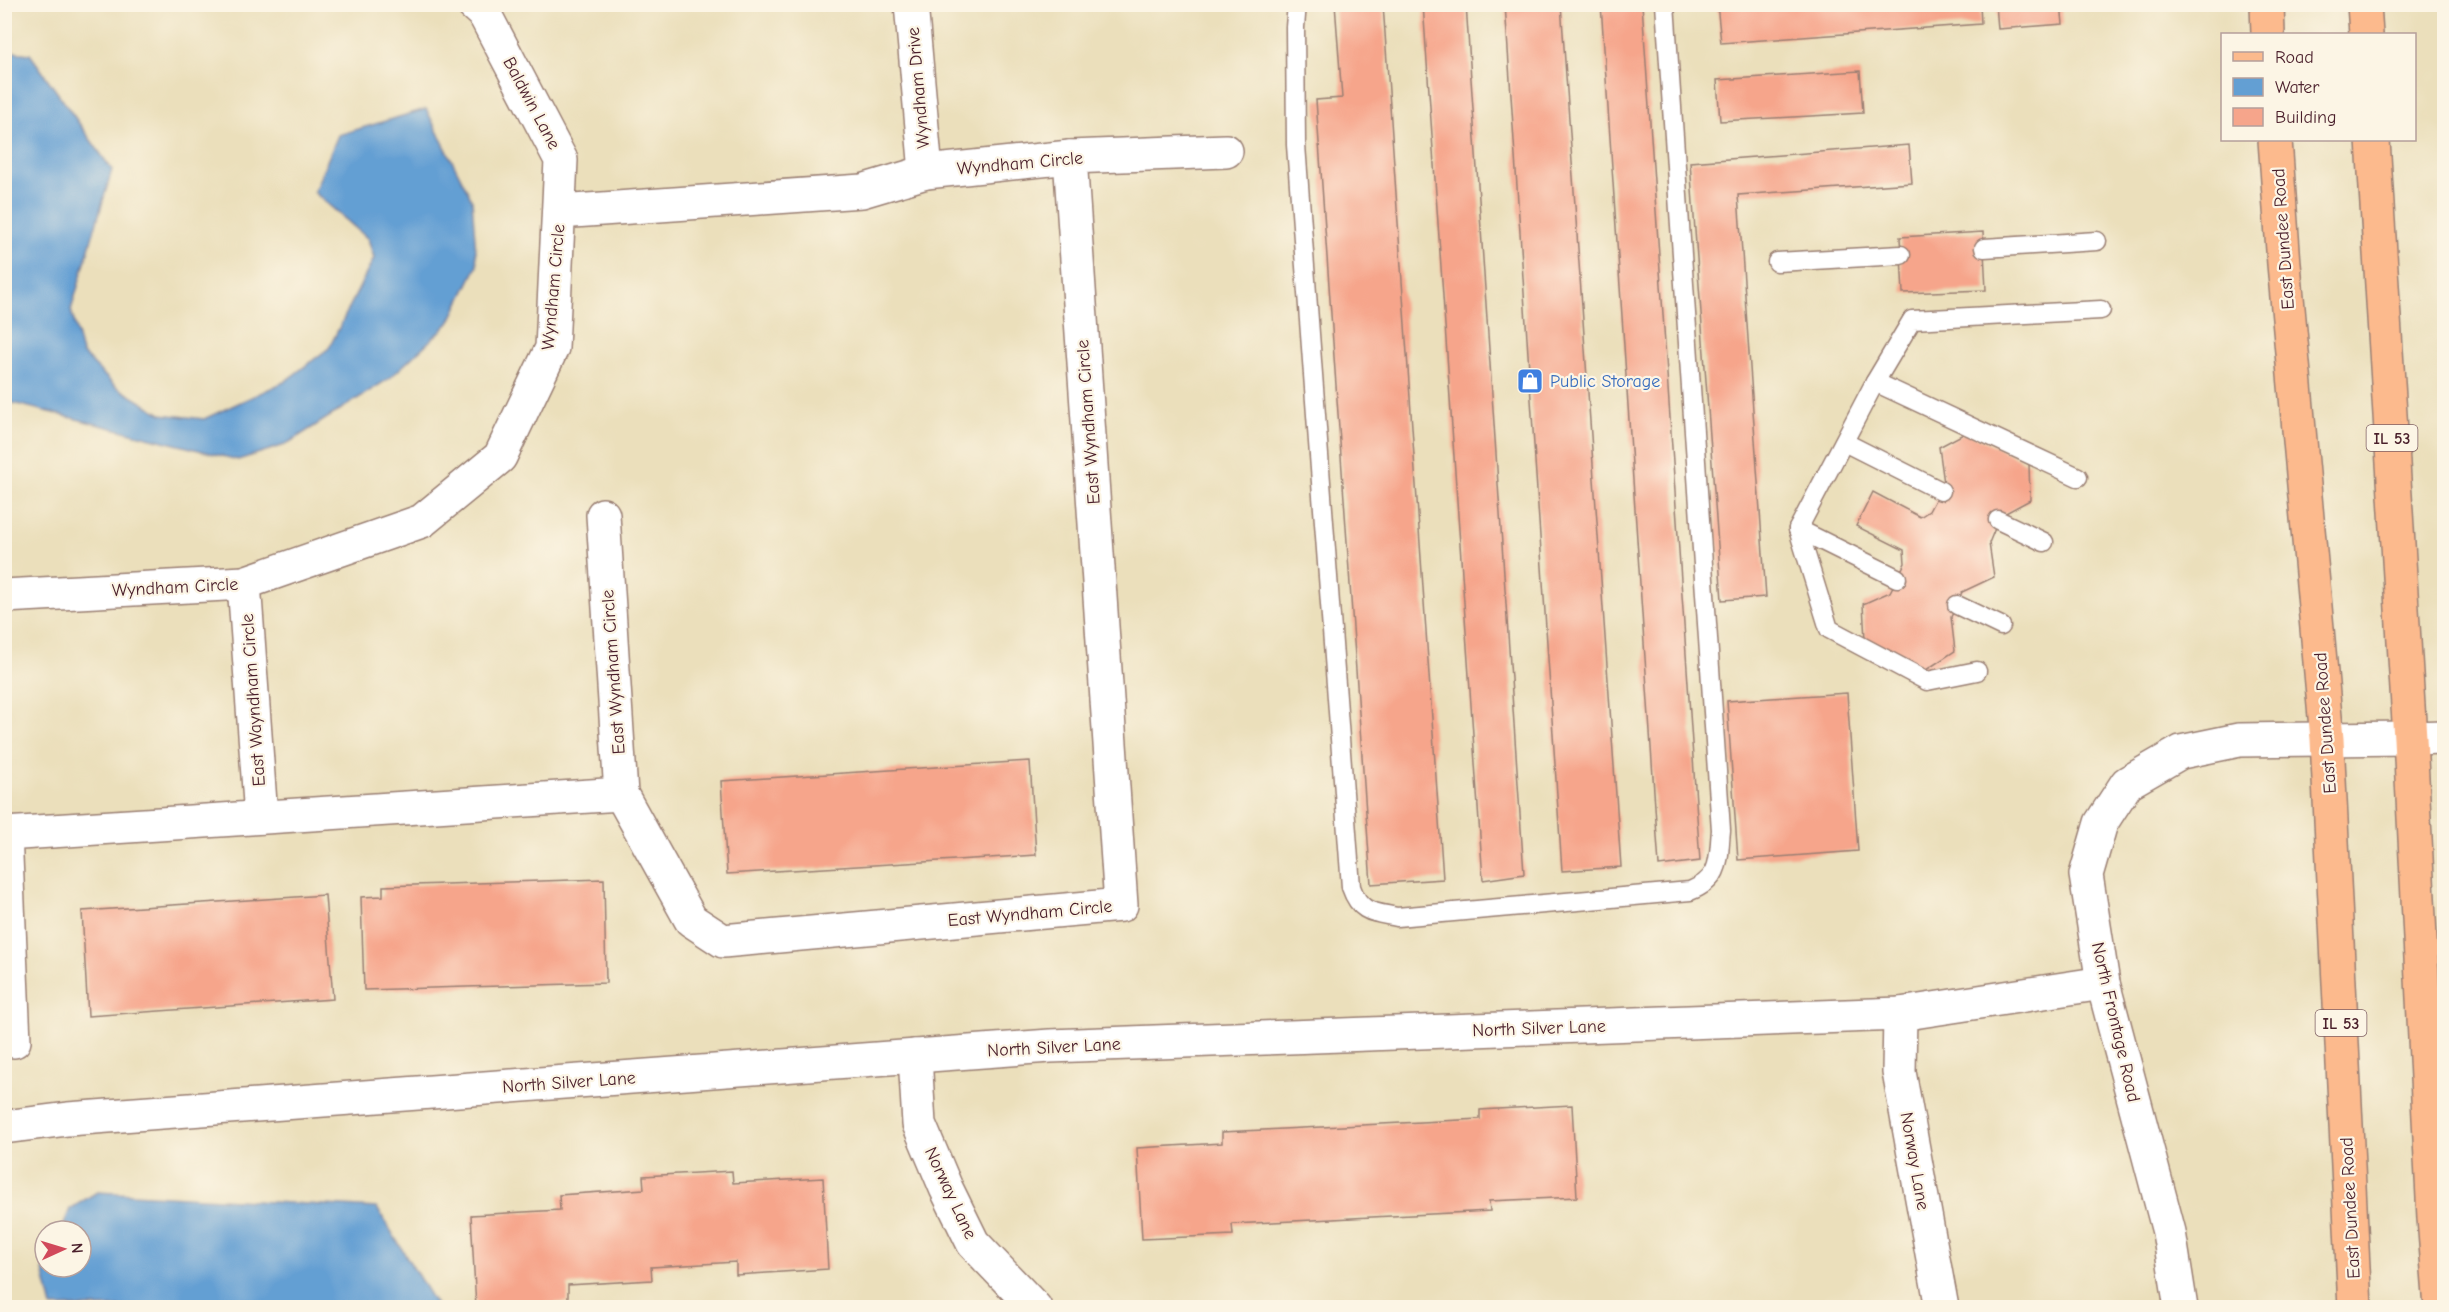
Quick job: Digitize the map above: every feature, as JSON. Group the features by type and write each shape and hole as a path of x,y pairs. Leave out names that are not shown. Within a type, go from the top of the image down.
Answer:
{"main road":[{"path":"2266,4 2268,33"},
{"path":"2364,4 2366,33"},
{"name":"East Dundee Road","path":"2276,141 2284,264 2327,739 2355,1308"},
{"name":"IL 53","path":"2373,141 2410,738 2434,1218 2441,1308"}],"street":[{"name":"Baldwin Lane","path":"473,4 486,15 561,160 559,212"},
{"name":"Wyndham Drive","path":"911,4 926,172"},
{"name":"Wyndham Circle","path":"4,597 244,584 422,521 500,458 552,348 559,212 862,191 926,172 1070,157 1226,151"},
{"name":"East Wyndham Circle","path":"603,515 621,794 691,920 723,941 1121,905 1070,157"},
{"name":"East Wayndham Circle","path":"244,584 261,817"},
{"name":"North Frontage Road","path":"2181,1308 2169,1232 2103,983 2086,875 2101,823 2127,783 2181,752 2239,740 2445,737"},
{"path":"14,1041 5,834 621,794"},
{"name":"North Silver Lane","path":"4,1127 68,1119 1050,1046 1900,1014 2103,983"},
{"name":"Norway Lane","path":"1900,1014 1899,1072 1942,1308"},
{"name":"Norway Lane","path":"915,1056 918,1124 950,1197 973,1243 1035,1308"}],"lane":[{"path":"1297,4 1294,27 1296,145 1351,887 1356,902 1369,912 1397,917 1690,891 1706,885 1717,869 1721,830 1665,4"},
{"path":"1984,248 2097,242"},
{"path":"1777,262 1900,255"},
{"path":"1977,672 1928,681 1829,629 1798,529 1875,382 1912,320 2101,310"},
{"path":"1875,382 2078,477"},
{"path":"1844,442 1941,491"},
{"path":"1998,520 2044,542"},
{"path":"1798,529 1897,578"},
{"path":"1956,605 2001,626"}],"water":[{"path":"5,51 30,54 112,170 71,310 82,353 115,386 161,414 204,419 284,382 329,348 374,258 368,239 314,192 338,135 426,109 472,200 477,266 449,323 390,378 285,445 238,460 5,401"},
{"path":"97,1192 377,1208 437,1307 52,1307 45,1279 93,1279 93,1219 66,1219 70,1209"}],"building":[{"path":"1335,4 1383,4 1443,879 1371,884 1316,100 1342,98"},
{"path":"1423,4 1466,4 1524,874 1483,880"},
{"path":"1505,4 1561,4 1621,867 1562,871"},
{"path":"1601,4 1642,4 1700,861 1659,866"},
{"path":"1717,4 1980,4 1981,24 1721,43"},
{"path":"1996,4 2061,4 2063,24 1998,29"},
{"path":"1860,71 1863,113 1720,121 1717,80"},
{"path":"1909,145 1912,183 1738,195 1766,597 1722,600 1690,162"},
{"path":"1983,232 1986,290 1903,293 1900,237"},
{"path":"1967,432 2029,464 2030,500 2000,516 1989,543 1994,577 1962,592 1951,617 1955,651 1923,672 1865,640 1863,604 1890,592 1905,563 1904,550 1856,526 1873,492 1920,517 1929,511 1944,483 1939,447"},
{"path":"1847,693 1858,851 1738,860 1727,701"},
{"path":"1030,761 1036,855 727,874 721,781"},
{"path":"604,879 606,983 364,990 361,897 383,896 383,886"},
{"path":"325,895 333,999 88,1016 82,911"},
{"path":"1572,1105 1577,1197 1489,1201 1490,1211 1232,1224 1233,1235 1142,1239 1137,1148 1222,1143 1222,1132 1480,1119 1480,1110"},
{"path":"732,1171 733,1183 823,1178 828,1269 736,1275 736,1262 651,1267 652,1280 568,1285 568,1302 476,1308 471,1215 560,1210 559,1195 644,1189 643,1176"}],"place":[{"name":"Public Storage","path":"1530,381"}]}
